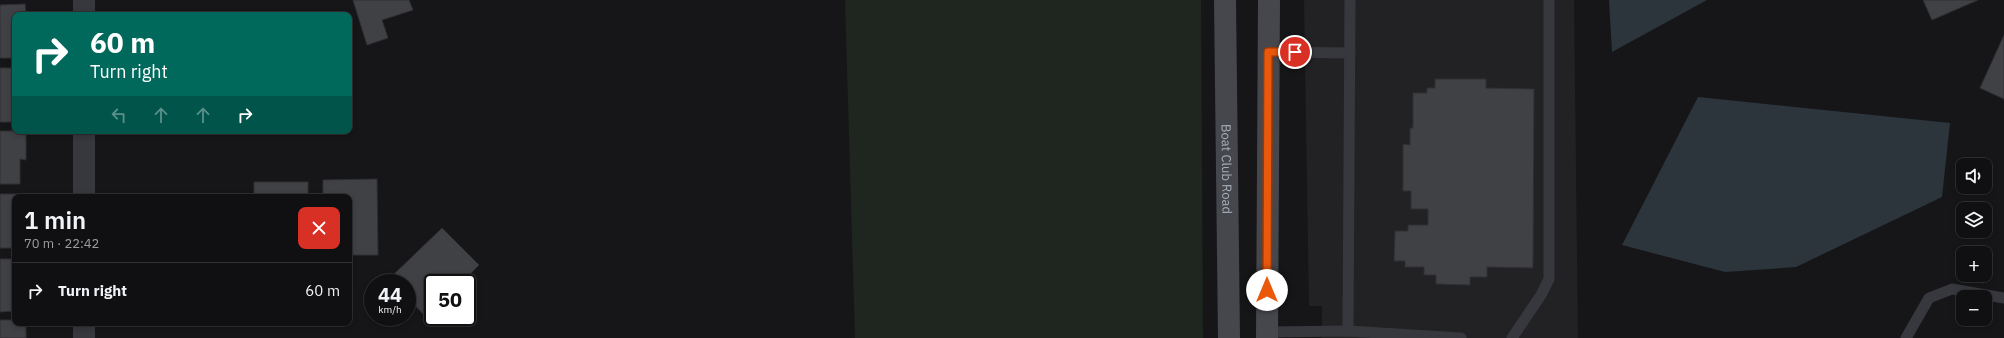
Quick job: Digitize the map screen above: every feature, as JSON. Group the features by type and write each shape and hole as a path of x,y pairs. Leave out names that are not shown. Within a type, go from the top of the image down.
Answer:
{"main road":[{"name":"Boat Club Road","path":"1225,0 1229,338"},
{"path":"1267,335 1269,0"}],"street":[{"path":"84,0 84,12"},
{"path":"84,134 84,194"},
{"path":"84,326 84,338"}],"lane":[{"path":"1348,331 1350,0"},
{"path":"1512,338 1542,295 1549,279 1549,0"},
{"path":"1268,52 1350,53"},
{"path":"1906,338 1929,298 1952,289 2004,298"},
{"path":"1267,335 1348,331 1461,338"}],"shaded area":[{"path":"845,0 1201,0 1203,338 855,338"},
{"path":"1304,0 1574,0 1578,338 1322,338 1322,306 1309,306"},
{"path":"1609,0 1707,0 1612,52"},
{"path":"1698,97 1950,123 1942,197 1796,267 1725,272 1622,245"}],"building":[{"path":"353,0 409,0 413,10 382,20 388,38 367,45"},
{"path":"1923,0 1978,0 1932,20"},
{"path":"25,4 26,12 12,12 12,58 0,58 0,5"},
{"path":"2004,35 2004,99 1980,88"},
{"path":"0,68 12,68 12,122 0,122"},
{"path":"1435,79 1486,79 1486,88 1534,89 1533,268 1487,267 1487,277 1470,277 1470,285 1436,284 1436,275 1424,275 1424,267 1405,267 1405,261 1394,261 1395,231 1408,231 1408,225 1428,225 1428,209 1411,209 1411,191 1403,191 1403,144 1410,145 1410,128 1413,128 1413,93 1427,93 1427,88 1435,88"},
{"path":"0,131 12,131 12,134 26,134 26,160 20,159 20,184 0,184"},
{"path":"377,179 378,255 352,255 352,194 323,194 323,180"},
{"path":"254,182 308,182 308,194 254,194"},
{"path":"0,194 12,194 12,248 0,248"},
{"path":"442,228 479,265 470,274 424,274 424,315 416,306 416,274 394,274"},
{"path":"0,259 12,259 12,311 0,312"},
{"path":"0,320 12,320 12,326 26,326 26,338 0,338"}],"route":[{"path":"1267,290 1268,52 1295,52"}]}
